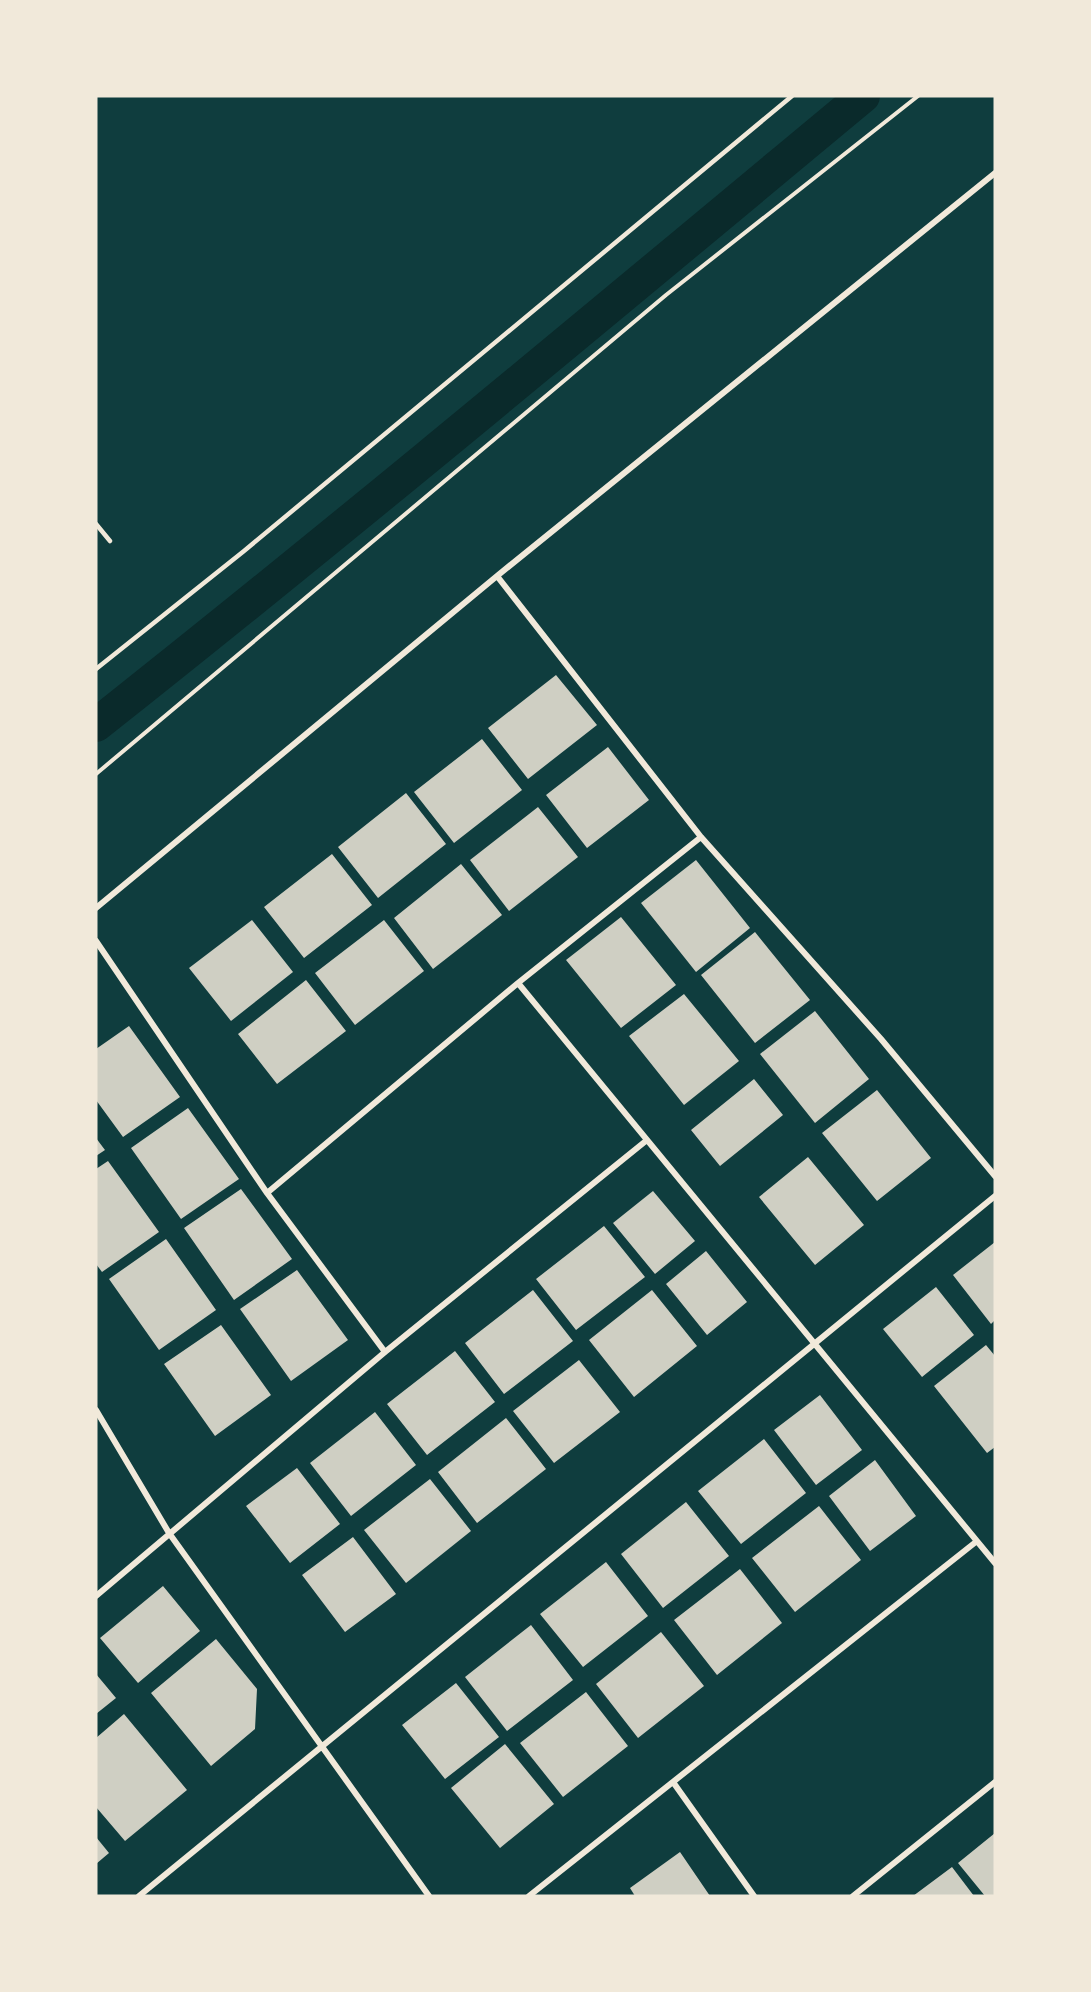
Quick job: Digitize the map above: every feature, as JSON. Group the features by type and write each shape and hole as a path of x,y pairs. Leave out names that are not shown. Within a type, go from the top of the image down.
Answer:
{"street":[{"path":"96,908 497,576 995,173"},
{"path":"497,576 701,837 881,1039 995,1176"},
{"path":"267,1193 518,983 701,837"},
{"path":"96,941 267,1193 385,1352"},
{"path":"518,983 995,1563"},
{"path":"96,1596 385,1352 647,1140"},
{"path":"139,1896 995,1196"},
{"path":"96,1410 170,1533 429,1896"},
{"path":"529,1896 977,1541"},
{"path":"673,1782 754,1896"},
{"path":"854,1896 995,1782"}],"lane":[{"path":"96,669 262,536 792,96"},
{"path":"96,524 110,541"}],"path":[{"path":"96,774 666,295 918,96"}],"building":[{"path":"556,675 597,725 528,779 488,728"},
{"path":"482,739 522,790 454,843 414,792"},
{"path":"608,747 649,800 587,848 546,795"},
{"path":"406,793 446,844 378,898 338,847"},
{"path":"538,807 578,857 509,911 470,860"},
{"path":"332,854 372,905 304,958 264,907"},
{"path":"696,860 750,928 696,972 641,903"},
{"path":"461,864 502,915 433,969 394,918"},
{"path":"621,917 676,985 621,1028 566,960"},
{"path":"252,920 293,972 231,1021 189,968"},
{"path":"384,920 424,971 355,1025 315,973"},
{"path":"755,932 810,1000 755,1043 701,975"},
{"path":"306,980 346,1031 277,1084 238,1034"},
{"path":"684,994 739,1061 684,1105 629,1036"},
{"path":"815,1011 869,1079 815,1123 760,1054"},
{"path":"129,1026 180,1097 123,1137 96,1100 96,1049"},
{"path":"754,1079 783,1115 720,1166 691,1130"},
{"path":"877,1090 931,1158 877,1201 822,1133"},
{"path":"188,1108 239,1179 181,1219 131,1148"},
{"path":"96,1138 105,1150 96,1156"},
{"path":"808,1157 864,1225 815,1265 759,1197"},
{"path":"108,1161 159,1232 102,1272 96,1264 96,1169"},
{"path":"241,1189 292,1259 234,1300 184,1228"},
{"path":"653,1191 695,1241 655,1274 613,1223"},
{"path":"604,1226 645,1277 576,1330 536,1279"},
{"path":"166,1239 216,1310 159,1350 109,1279"},
{"path":"995,1242 995,1320 991,1324 953,1275"},
{"path":"706,1251 747,1302 707,1335 666,1284"},
{"path":"297,1270 348,1340 291,1381 240,1309"},
{"path":"936,1287 974,1335 922,1377 883,1329"},
{"path":"533,1290 573,1341 504,1394 465,1343"},
{"path":"652,1290 697,1346 634,1397 589,1340"},
{"path":"221,1325 271,1395 215,1436 164,1364"},
{"path":"986,1345 995,1356 995,1447 987,1453 934,1386"},
{"path":"455,1351 495,1402 427,1455 387,1404"},
{"path":"579,1360 620,1412 554,1463 513,1411"},
{"path":"820,1395 862,1450 816,1485 774,1430"},
{"path":"375,1412 416,1465 351,1516 310,1463"},
{"path":"506,1418 546,1469 477,1523 438,1472"},
{"path":"764,1439 806,1493 741,1544 698,1491"},
{"path":"875,1460 916,1516 870,1551 829,1496"},
{"path":"297,1468 340,1524 290,1563 246,1506"},
{"path":"430,1479 471,1531 406,1583 364,1530"},
{"path":"686,1502 729,1556 663,1608 621,1554"},
{"path":"819,1506 861,1560 795,1612 752,1558"},
{"path":"353,1537 396,1594 345,1632 302,1575"},
{"path":"606,1562 648,1616 583,1667 540,1614"},
{"path":"740,1569 782,1623 717,1675 674,1620"},
{"path":"163,1586 200,1631 138,1683 100,1638"},
{"path":"531,1625 573,1680 507,1731 465,1677"},
{"path":"661,1632 704,1686 638,1738 596,1684"},
{"path":"216,1639 257,1689 255,1729 211,1766 151,1693"},
{"path":"96,1674 116,1698 96,1714"},
{"path":"456,1683 499,1737 445,1779 402,1725"},
{"path":"586,1692 628,1746 563,1797 520,1743"},
{"path":"124,1714 187,1790 125,1841 96,1807 96,1738"},
{"path":"505,1744 554,1804 500,1848 451,1788"},
{"path":"995,1833 995,1896 985,1896 958,1863"},
{"path":"96,1837 109,1853 96,1864"},
{"path":"680,1852 710,1896 635,1896 630,1888"},
{"path":"952,1867 974,1896 913,1896"}],"waterway":[{"path":"96,725 386,492 863,96"}]}
